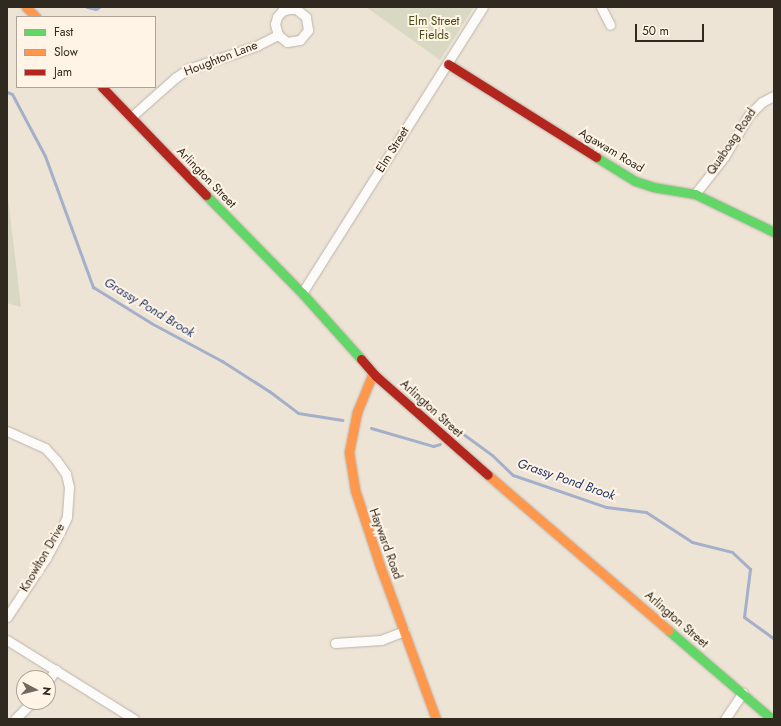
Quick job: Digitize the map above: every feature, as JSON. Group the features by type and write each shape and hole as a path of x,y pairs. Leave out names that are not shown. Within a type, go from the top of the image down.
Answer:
{"street":[{"path":"26,7 35,16"},
{"name":"Elm Street","path":"302,293 483,7"},
{"path":"601,7 610,26"},
{"name":"Houghton Lane","path":"131,117 175,78 188,69 256,46 278,35"},
{"name":"Agawam Road","path":"448,64 635,181 652,187 695,194 774,232"},
{"name":"Arlington Street","path":"103,88 242,233 302,293 373,373 452,444 743,692 772,719"},
{"name":"Quaboag Road","path":"695,194 724,157 749,115 762,102 774,96"},
{"name":"Hayward Road","path":"373,373 357,412 349,452 354,490 436,719"},
{"name":"Knowlton Drive","path":"7,431 45,448 66,474 69,487 66,517 60,532 46,558 7,617"},
{"path":"335,643 381,640 404,631"},
{"path":"7,640 56,669 134,719"},
{"path":"724,719 743,692"},
{"path":"15,719 24,710"}],"green space":[{"name":"Elm Street Fields","path":"366,7 474,7 440,60"},
{"path":"7,190 9,206 21,307 7,303"}],"waterway":[{"path":"87,7 96,9 99,7"},
{"name":"Grassy Pond Brook","path":"7,92 12,94 45,156 93,287 151,323 222,361 269,391 298,413 342,420"},
{"name":"Grassy Pond Brook","path":"371,428 433,446 440,444"},
{"name":"Grassy Pond Brook","path":"455,432 459,431 492,455 513,475 606,507 646,512 692,542 732,552 750,569 744,617 774,639"}],"traffic: fast":[{"path":"596,157 635,181 653,187 695,194 774,232"},
{"path":"206,195 302,293 361,359"},
{"path":"668,630 772,719"}],"traffic: slow":[{"path":"26,7 35,16"},
{"path":"373,373 357,412 349,452 355,490 380,566 436,719"},
{"path":"488,475 668,630"}],"traffic: jam":[{"path":"448,64 596,157"},
{"path":"103,88 206,195"},
{"path":"361,359 376,376 488,475"}]}
